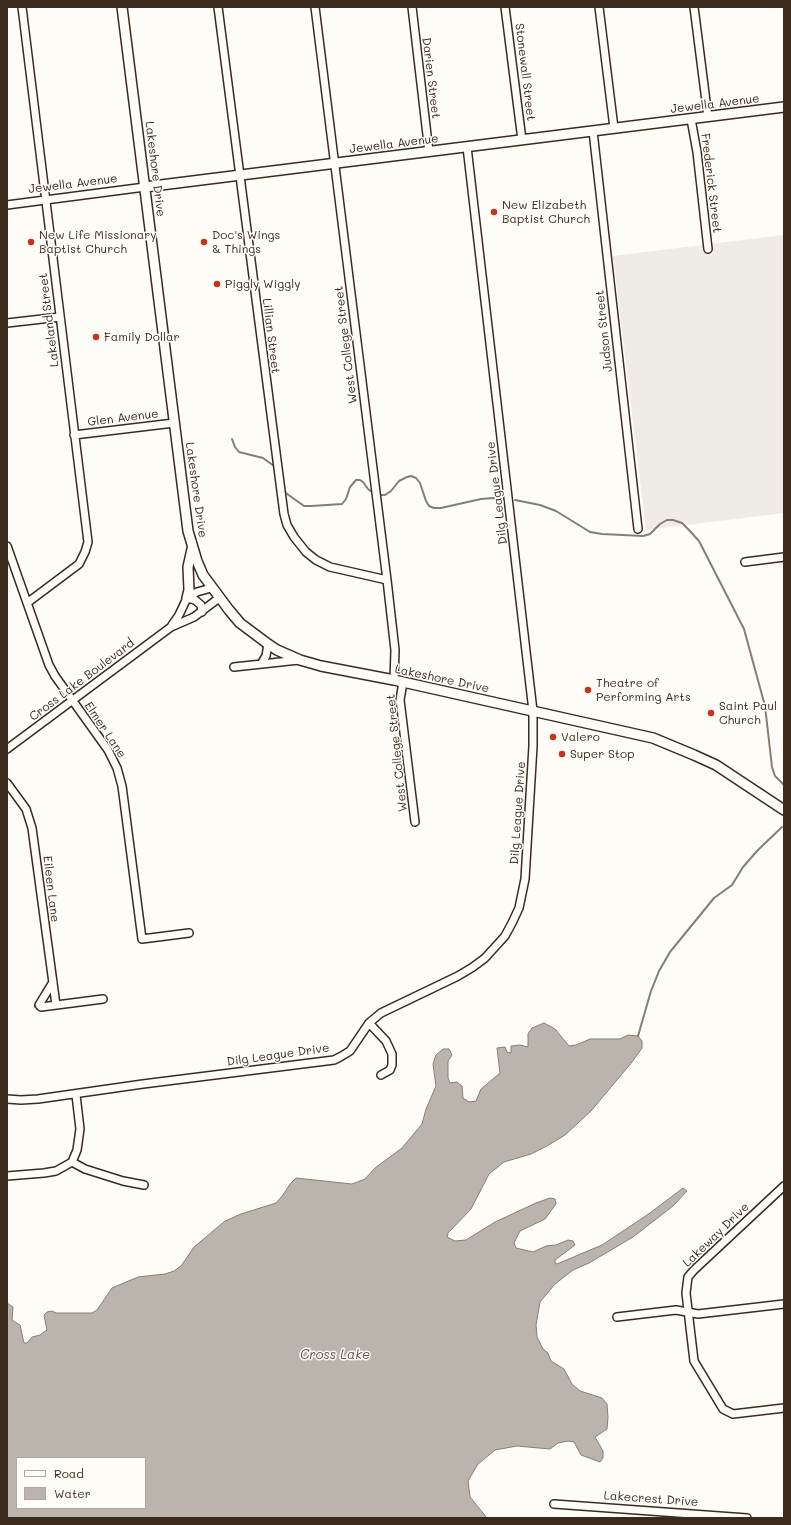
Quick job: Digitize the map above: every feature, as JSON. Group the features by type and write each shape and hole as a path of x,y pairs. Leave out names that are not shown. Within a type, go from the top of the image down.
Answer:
{"main road":[{"name":"Lakeshore Drive","path":"122,7 146,187 184,510 192,547 203,575 219,598 240,623 268,644 300,660 321,666 398,681 653,738 673,745 716,765 784,810"},
{"name":"Jewella Avenue","path":"146,187 784,107"},
{"path":"186,602 189,590 188,567 192,547"}],"street":[{"name":"Lakeland Street","path":"22,7 87,536 87,547 83,557 73,569 27,603"},
{"name":"Lillian Street","path":"218,7 282,503 287,525 301,547 311,557 322,564 387,580"},
{"name":"West College Street","path":"315,7 387,580 415,822"},
{"name":"Darien Street","path":"412,7 429,152"},
{"name":"Stonewall Street","path":"505,7 522,140"},
{"path":"599,7 614,128"},
{"name":"Frederick Street","path":"694,7 708,117"},
{"name":"Frederick Street","path":"691,119 697,152 708,249"},
{"name":"Judson Street","path":"593,131 638,529"},
{"name":"Dilg League Drive","path":"7,1099 30,1100 76,1095 143,1084 340,1058 350,1051 369,1023 389,1007 473,968 496,947 505,936 512,923 519,908 524,879 533,746 533,711 467,147"},
{"name":"Jewella Avenue","path":"7,205 146,187"},
{"path":"7,323 60,317"},
{"name":"Glen Avenue","path":"74,435 174,423"},
{"name":"Elmer Lane","path":"7,546 49,665 61,687 108,750 114,760 120,777 142,939 189,932"},
{"path":"746,562 784,557"},
{"path":"186,602 197,592 212,588"},
{"name":"Cross Lake Boulevard","path":"7,749 171,627 194,617 219,598"},
{"path":"186,602 195,600 201,605 202,612"},
{"path":"186,602 194,617"},
{"name":"Cross Lake Boulevard","path":"171,627 186,602"},
{"path":"261,664 266,656 268,644"},
{"path":"234,667 300,660"},
{"name":"Eileen Lane","path":"7,783 26,809 32,828 56,1005"},
{"path":"53,982 39,1005 41,1007 103,999"},
{"path":"369,1023 386,1041 392,1054 392,1064 390,1070 381,1075"},
{"path":"7,1176 44,1174 56,1171 72,1162 77,1150 80,1129 76,1095"},
{"path":"72,1162 85,1169 123,1181 144,1185"},
{"name":"Lakeway Drive","path":"784,1186 690,1274 686,1287 694,1361 723,1409 733,1414 784,1408"},
{"path":"617,1317 676,1310 698,1314 784,1304"},
{"name":"Lakecrest Drive","path":"554,1504 747,1518"}],"shaded area":[{"path":"784,235 784,513 646,530 613,256"}],"water":[{"name":"Cross Lake","path":"544,1023 555,1029 569,1046 576,1045 590,1039 620,1039 628,1035 638,1036 642,1041 642,1048 591,1111 565,1135 531,1154 504,1162 489,1174 471,1209 448,1233 447,1237 455,1241 466,1240 495,1222 536,1203 550,1198 555,1199 556,1204 545,1219 520,1231 514,1243 516,1248 533,1252 546,1246 556,1245 568,1240 573,1241 575,1245 555,1260 555,1263 557,1264 602,1245 650,1213 683,1188 687,1191 673,1206 633,1237 589,1263 573,1270 555,1284 540,1302 536,1325 537,1337 543,1349 548,1353 551,1361 564,1369 572,1384 580,1391 602,1398 607,1404 607,1429 595,1437 603,1451 603,1458 600,1462 581,1455 574,1442 568,1441 558,1443 550,1449 517,1446 495,1450 478,1464 468,1481 470,1497 487,1518 7,1518 7,1303 13,1307 12,1320 20,1325 24,1343 27,1343 32,1337 40,1335 47,1330 44,1315 47,1312 92,1313 97,1310 112,1288 138,1277 165,1274 174,1271 181,1266 194,1247 225,1221 241,1214 276,1203 296,1178 352,1184 365,1179 375,1168 402,1148 422,1124 426,1109 436,1086 433,1064 436,1055 443,1049 449,1049 452,1055 448,1061 448,1078 450,1083 457,1082 462,1086 463,1098 469,1102 476,1101 481,1089 500,1073 497,1048 505,1047 507,1052 511,1053 511,1046 520,1045 528,1047 528,1034 532,1028"}],"waterway":[{"path":"232,439 239,452 263,458 274,466"},
{"path":"378,495 385,495 391,491 399,481 411,476 416,478 420,483 426,501 429,506 434,508 441,508 481,499 504,499"},
{"path":"283,491 304,506 342,504 346,499 350,487 356,480 363,482 372,492"},
{"path":"515,500 540,505 556,511 590,532 643,536 650,534 660,524 667,520 682,523 689,530 699,541 744,629 765,706 772,767 775,776 784,785"},
{"path":"638,1036 651,991 659,971 670,952 714,898 732,885 743,867 782,827"}],"place":[{"name":"New Elizabeth Baptist Church","path":"494,212"},
{"name":"New Life Missionary Baptist Church","path":"31,242"},
{"name":"Doc's Wings & Things","path":"204,242"},
{"name":"Piggly Wiggly","path":"217,284"},
{"name":"Family Dollar","path":"96,337"},
{"name":"Theatre of Performing Arts","path":"588,690"},
{"name":"Saint Paul Church","path":"711,713"},
{"name":"Valero","path":"553,737"},
{"name":"Super Stop","path":"562,754"}]}
